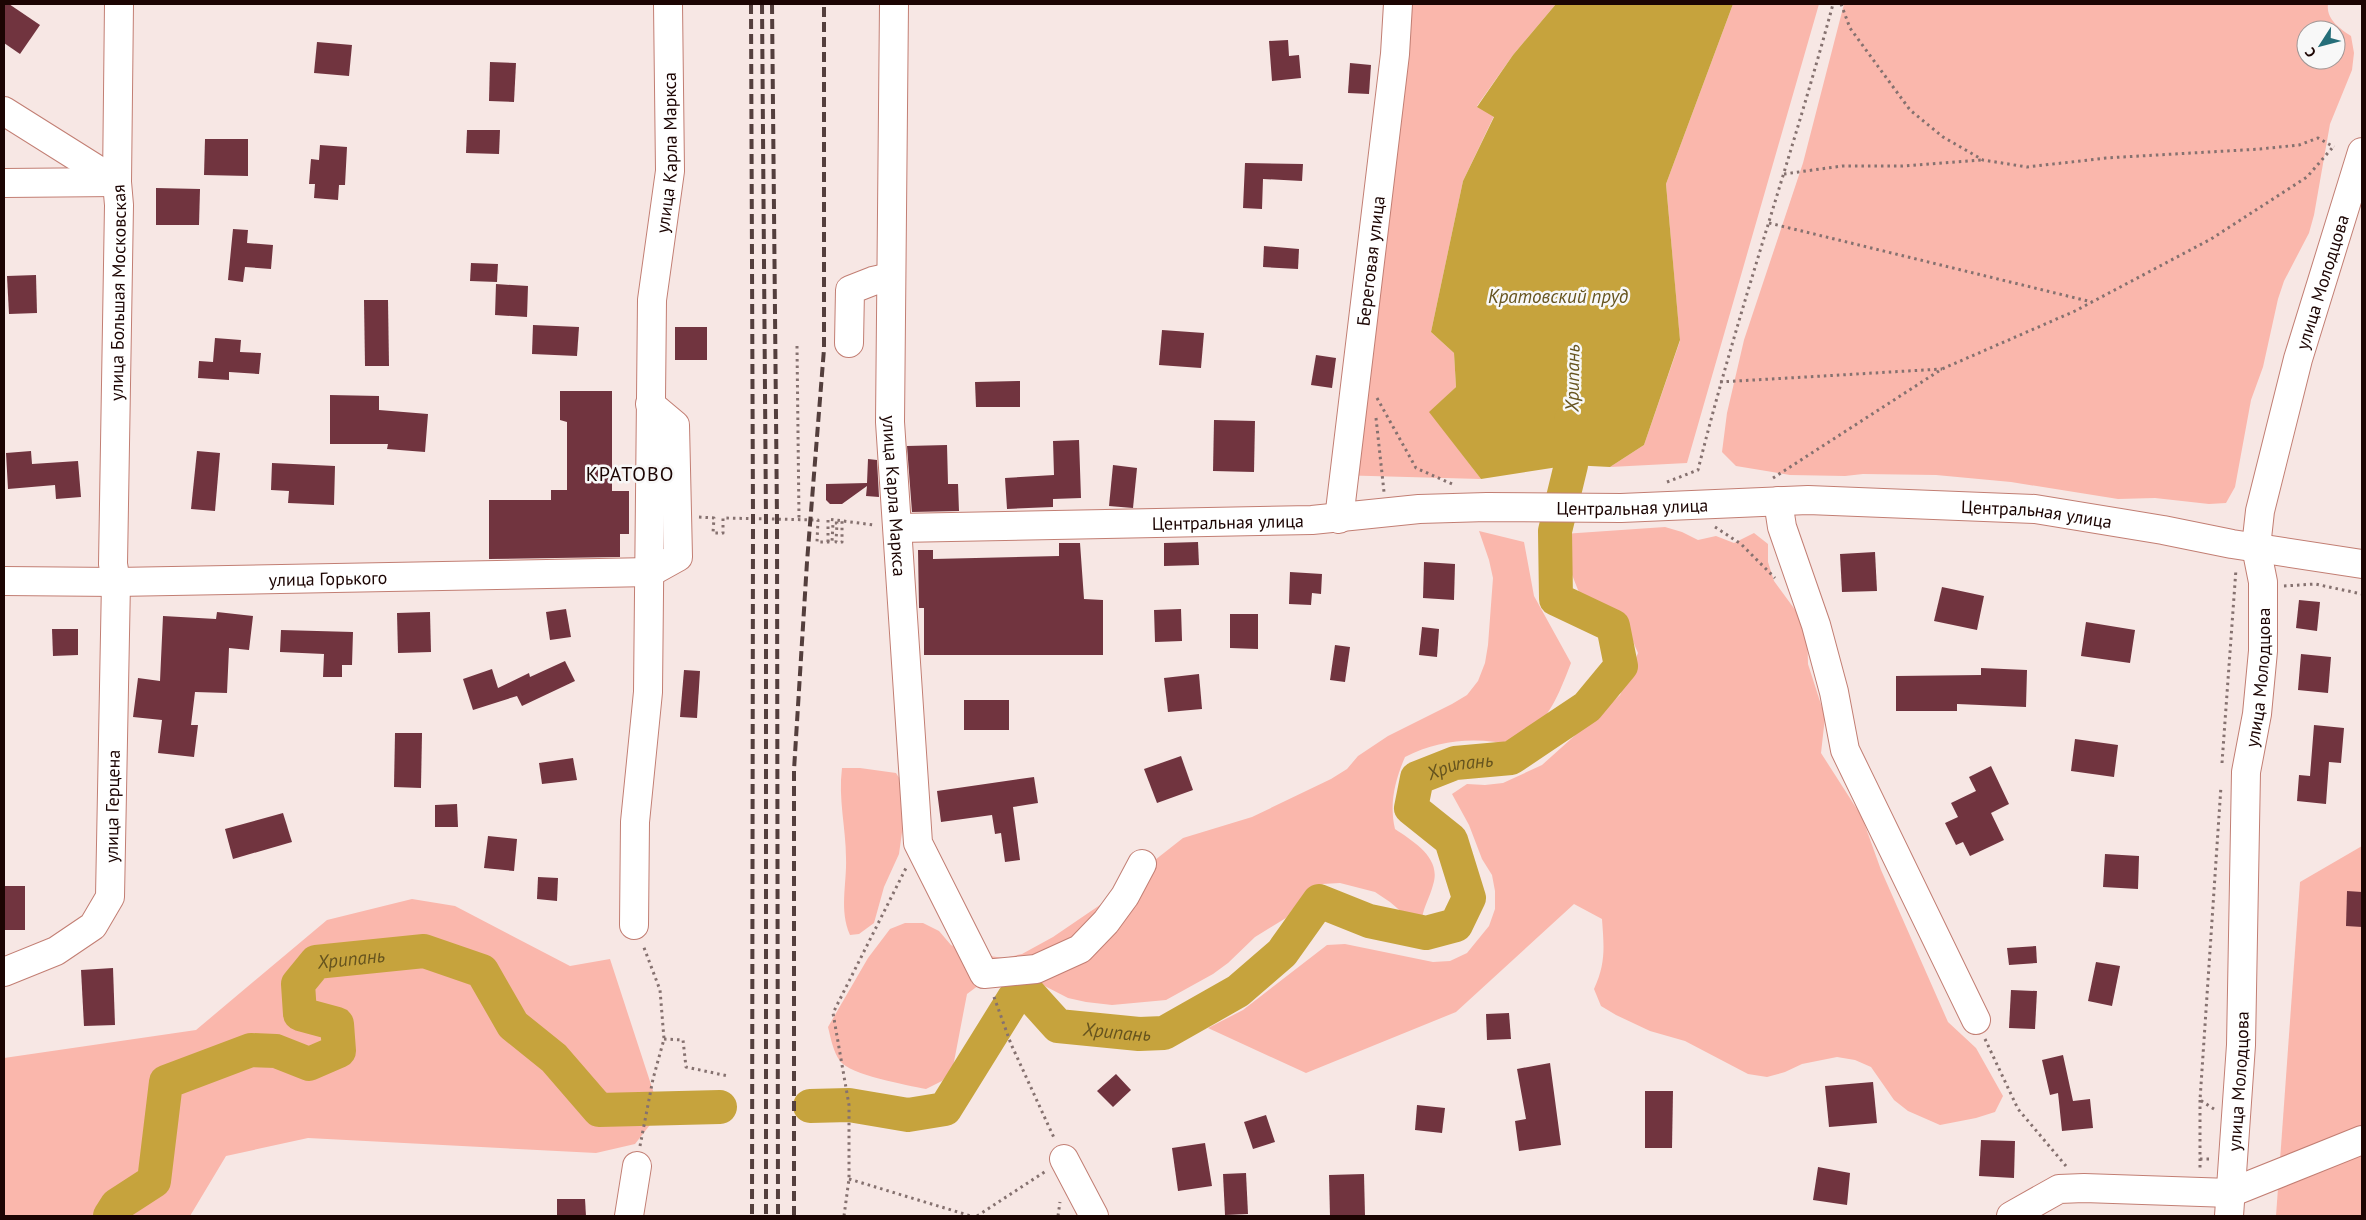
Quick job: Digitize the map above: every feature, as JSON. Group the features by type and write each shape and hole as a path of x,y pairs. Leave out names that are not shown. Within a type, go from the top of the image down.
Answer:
{"street":[{"name":"улица Большая Московская","path":"116,582 113,564 119,204 117,182 118,4"},
{"name":"улица Карла Маркса","path":"634,925 635,822 648,692 651,572 650,404 652,300 670,171 668,4"},
{"name":"улица Карла Маркса","path":"894,4 890,422 918,843 988,983"},
{"name":"Береговая улица","path":"1339,519 1395,54 1398,4"},
{"path":"4,111 117,182"},
{"name":"улица Молодцова","path":"2229,1205 2241,1045 2246,772 2257,714 2260,681 2263,582 2256,547 2262,499 2278,445 2350,150"},
{"path":"4,183 117,182"},
{"path":"849,343 850,290 873,281 891,277"},
{"path":"650,404 674,425 678,557 651,572"},
{"path":"1773,491 1782,527 1816,625 1834,692 1845,750 1976,1020"},
{"name":"Центральная улица","path":"898,528 1339,519 1420,509 1487,507 1621,508 1773,491 2035,509 2362,564"},
{"name":"улица Горького","path":"4,581 116,582 651,572"},
{"name":"улица Герцена","path":"4,972 56,951 93,926 110,897 116,582"},
{"path":"988,983 1036,969 1080,948 1106,922 1125,896 1142,864"},
{"path":"2011,1216 2059,1190 2084,1188 2200,1192 2229,1205 2362,1140"},
{"path":"1064,1160 1094,1216"},
{"path":"629,1216 636,1166"}],"path":[{"path":"1664,483 1698,470 1720,382 1784,174 1833,4"},
{"path":"1841,4 1850,28 1910,110 1943,138 1983,160"},
{"path":"1784,174 1842,166 1902,166 1983,160 2027,167 2106,158 2260,149 2299,145 2318,138 2333,147 2350,150"},
{"path":"1773,491 1942,368 2093,302 2219,234 2307,176 2333,147"},
{"path":"1769,223 2093,302"},
{"path":"797,346 798,519"},
{"path":"1720,382 1942,368"},
{"path":"1374,400 1373,390 1416,468 1460,487"},
{"path":"1375,410 1384,496"},
{"path":"677,516 714,518 713,533 723,533 723,518 818,520 817,542 832,542 833,523 837,523 836,542 842,542 842,519"},
{"path":"828,542 828,519 842,519 898,528"},
{"path":"1741,544 1755,556"},
{"path":"2222,764 2236,569"},
{"path":"2263,582 2287,587 2315,584 2362,594"},
{"path":"2200,1192 2200,1100 2221,783"},
{"path":"844,1216 849,1179 847,1089 833,1014 886,912 918,843"},
{"path":"636,1166 653,1079 664,1039 660,990 646,952"},
{"path":"977,1216 1064,1160 1011,1044 988,983"},
{"path":"1976,1020 2018,1109 2084,1188"},
{"path":"664,1039 683,1040 686,1067 728,1076"},
{"path":"2200,1100 2235,1124"},
{"path":"849,1179 971,1216"}],"shaded area":[{"path":"1389,4 1556,4 1513,55 1477,106 1494,116 1463,181 1431,332 1454,353 1456,387 1430,412 1481,479 1334,475"},
{"path":"1733,4 1819,4 1687,463 1610,467 1644,445 1680,341 1666,184"},
{"path":"1844,4 2328,4 2332,20 2296,20 2296,70 2346,70 2346,32 2351,36 2354,53 2352,70 2330,124 2314,215 2309,233 2284,281 2278,299 2263,367 2251,400 2235,487 2226,503 2209,504 2155,498 2118,499 2011,482 1936,475 1790,475 1736,466 1722,452 1727,413 1744,340 1803,163"},
{"path":"1665,527 1682,532 1698,540 1716,536 1734,543 1754,533 1768,544 1768,562 1774,581 1807,626 1808,664 1825,717 1821,753 1862,817 1881,870 1948,1022 1976,1048 2003,1096 1995,1112 1940,1125 1908,1111 1894,1100 1871,1067 1855,1060 1837,1057 1802,1064 1785,1072 1767,1077 1748,1074 1685,1041 1650,1031 1616,1015 1601,1006 1594,989 1601,971 1604,947 1602,919 1574,904 1456,1012 1306,1073 1208,1028 1243,1010 1327,945 1345,944 1433,962 1450,961 1467,953 1489,926 1495,909 1495,891 1492,875 1482,859 1469,825 1452,794 1467,784 1503,783 1542,765 1620,695 1638,653 1621,614 1580,595 1567,562 1563,534"},
{"path":"1479,531 1524,542 1534,596 1571,663 1550,709 1536,727 1514,745 1486,741 1458,741 1431,746 1405,757 1398,774 1394,792 1393,820 1395,829 1418,845 1434,867 1433,885 1422,918 1404,914 1375,892 1340,883 1322,884 1306,892 1286,918 1255,937 1228,963 1213,974 1166,1000 1112,1005 1068,998 1035,981 983,982 967,994 953,1067 942,1081 926,1089 867,1075 855,1071 840,1061 834,1049 828,1027 868,958 890,929 905,923 923,923 939,931 951,945 968,953 1004,958 1022,954 1053,937 1144,875 1155,860 1183,838 1252,817 1331,779 1347,769 1358,756 1388,736 1467,695 1478,681 1485,663 1493,578"},
{"path":"842,768 860,768 896,773 901,781 904,818 899,854 884,887 874,923 859,934 850,935 844,907 846,847 841,791"},
{"path":"2362,846 2362,1216 2276,1216 2300,882"},
{"path":"412,899 455,906 570,966 610,959 660,1112 635,1144 596,1153 308,1138 226,1156 190,1216 4,1216 4,1058 196,1030 327,920"}],"water":[{"name":"Кратовский пруд","path":"1556,4 1733,4 1666,184 1680,340 1644,445 1610,467 1571,465 1481,479 1429,412 1456,387 1454,353 1431,332 1463,181 1494,117 1477,107 1513,55"}],"building":[{"path":"4,4 9,4 40,25 20,54 4,43"},
{"path":"1288,40 1289,56 1299,55 1301,78 1272,81 1269,41"},
{"path":"317,42 352,45 349,76 314,73"},
{"path":"490,62 516,63 514,102 489,101"},
{"path":"1350,63 1371,65 1369,94 1348,93"},
{"path":"467,130 500,130 499,154 466,153"},
{"path":"205,139 248,139 248,176 204,175"},
{"path":"320,145 347,147 345,185 339,185 338,200 314,198 315,184 309,184 311,159 319,160"},
{"path":"1245,163 1303,164 1302,181 1263,179 1262,209 1243,208"},
{"path":"156,188 200,189 199,225 156,225"},
{"path":"233,229 248,230 247,243 273,245 271,269 245,267 243,282 228,280"},
{"path":"1264,246 1299,249 1298,269 1263,267"},
{"path":"471,263 498,264 497,282 470,281"},
{"path":"36,275 37,313 9,314 7,276"},
{"path":"496,284 528,286 527,317 495,315"},
{"path":"364,300 388,300 389,366 365,366"},
{"path":"533,325 579,327 577,356 532,354"},
{"path":"675,327 707,327 707,360 675,360"},
{"path":"1162,330 1204,333 1201,368 1159,365"},
{"path":"215,338 241,340 240,352 261,353 259,374 229,372 229,380 198,378 199,361 213,362"},
{"path":"1316,355 1336,358 1332,388 1311,385"},
{"path":"1020,381 1020,407 976,407 975,382"},
{"path":"560,391 612,391 612,491 629,491 629,534 620,534 620,557 489,559 489,500 551,500 551,490 567,490 567,422 560,420"},
{"path":"330,395 379,396 379,410 428,414 425,452 387,449 388,444 330,444"},
{"path":"1214,420 1255,421 1254,472 1213,471"},
{"path":"1079,440 1081,498 1053,499 1053,507 1007,509 1005,478 1054,475 1053,441"},
{"path":"947,445 948,484 958,484 959,511 912,512 907,446"},
{"path":"31,451 32,464 78,461 81,497 56,499 55,485 8,489 6,453"},
{"path":"197,451 220,453 215,511 191,509"},
{"path":"868,459 877,460 879,497 866,496 867,486 842,504 830,504 826,500 826,484 867,483"},
{"path":"272,463 335,466 334,505 288,503 289,491 271,490"},
{"path":"1113,465 1137,468 1133,508 1109,506"},
{"path":"1198,542 1199,565 1164,566 1164,543"},
{"path":"1059,543 1080,543 1084,599 1103,600 1103,655 924,655 924,608 919,608 918,550 933,550 933,559 1059,556"},
{"path":"1875,552 1877,591 1842,592 1840,554"},
{"path":"1424,562 1455,564 1454,600 1423,598"},
{"path":"1290,572 1322,574 1321,594 1312,593 1311,605 1289,604"},
{"path":"1942,587 1984,596 1977,630 1934,621"},
{"path":"2299,600 2320,602 2317,631 2296,628"},
{"path":"566,609 571,637 550,640 546,612"},
{"path":"1181,609 1182,641 1155,642 1154,610"},
{"path":"217,612 253,616 249,650 229,648 227,693 195,692 191,725 198,725 194,757 158,753 162,720 133,717 138,678 160,681 163,616 216,619"},
{"path":"430,612 431,652 398,653 397,613"},
{"path":"1230,614 1258,614 1258,649 1230,648"},
{"path":"2086,622 2135,630 2130,663 2081,656"},
{"path":"1422,627 1439,629 1437,657 1419,655"},
{"path":"52,629 78,629 78,655 53,656"},
{"path":"281,630 353,632 352,665 342,665 342,677 323,677 324,654 280,652"},
{"path":"1335,645 1350,647 1345,682 1330,680"},
{"path":"2301,654 2331,657 2328,693 2298,690"},
{"path":"565,661 575,681 522,706 517,696 473,710 463,679 492,669 498,688 529,673 530,677"},
{"path":"1981,668 2027,670 2026,707 1957,704 1957,711 1896,711 1896,676 1981,675"},
{"path":"684,670 700,671 697,718 680,717"},
{"path":"1199,674 1202,709 1168,712 1164,678"},
{"path":"964,700 1009,700 1009,730 964,730"},
{"path":"2314,725 2344,728 2341,763 2329,762 2326,804 2297,801 2299,775 2310,776"},
{"path":"395,733 422,733 421,788 394,787"},
{"path":"2075,739 2118,745 2114,777 2071,771"},
{"path":"1181,756 1193,790 1157,803 1144,769"},
{"path":"573,758 577,780 542,784 539,763"},
{"path":"1991,766 2009,804 1991,813 2004,840 1970,856 1963,842 1956,845 1945,823 1958,817 1951,803 1976,791 1969,777"},
{"path":"1034,777 1038,803 1013,807 1020,860 1005,862 1001,833 995,834 992,815 941,822 937,791"},
{"path":"457,804 458,827 435,827 435,805"},
{"path":"283,813 292,842 233,859 225,829"},
{"path":"488,836 517,839 514,871 484,868"},
{"path":"2105,854 2139,856 2138,889 2103,887"},
{"path":"538,877 558,878 557,901 537,899"},
{"path":"4,886 25,886 25,930 4,930"},
{"path":"2347,891 2362,892 2362,927 2346,926"},
{"path":"2036,946 2037,963 2009,965 2007,948"},
{"path":"2096,962 2120,966 2112,1006 2088,1001"},
{"path":"113,968 115,1025 84,1026 81,970"},
{"path":"2011,990 2037,991 2035,1029 2009,1028"},
{"path":"1509,1013 1511,1039 1487,1040 1486,1014"},
{"path":"2063,1055 2073,1101 2090,1099 2093,1128 2062,1131 2058,1093 2050,1095 2042,1060"},
{"path":"1550,1063 1561,1145 1519,1151 1515,1121 1526,1119 1517,1069"},
{"path":"1116,1074 1131,1090 1113,1107 1097,1091"},
{"path":"1873,1082 1877,1123 1829,1127 1825,1086"},
{"path":"1645,1091 1673,1091 1672,1148 1645,1148"},
{"path":"1417,1105 1445,1108 1442,1133 1415,1130"},
{"path":"1266,1115 1275,1142 1253,1149 1244,1122"},
{"path":"1981,1140 2015,1141 2014,1178 1979,1176"},
{"path":"1205,1143 1212,1186 1178,1191 1172,1148"},
{"path":"1818,1167 1850,1173 1847,1205 1813,1200"},
{"path":"1246,1173 1248,1214 1225,1215 1223,1174"},
{"path":"1364,1174 1365,1216 1330,1216 1329,1175"},
{"path":"557,1199 585,1199 586,1216 557,1216"}],"waterway":[{"name":"Хрипань","path":"810,1106 849,1105 908,1115 945,1109 1014,998 1029,994 1058,1026 1139,1034 1164,1033 1238,991 1282,953 1319,901 1369,921 1426,933 1456,925 1469,898 1451,840 1411,808 1417,778 1455,763 1511,758 1587,707 1621,666 1613,626 1556,599 1555,531 1571,465 1571,420"},
{"name":"Хрипань","path":"110,1216 117,1205 154,1181 166,1082 251,1050 276,1051 309,1064 339,1051 337,1024 300,1014 298,984 316,962 424,951 482,971 513,1025 554,1058 599,1110 720,1107"}],"railway":[{"path":"751,4 753,519 752,1216"},
{"path":"762,4 766,519 766,1216"},
{"path":"772,4 777,519 778,1216"},
{"path":"794,1216 794,770 807,562 824,349 824,4"}],"district":[{"name":"КРАТОВО","path":"630,474"}]}
